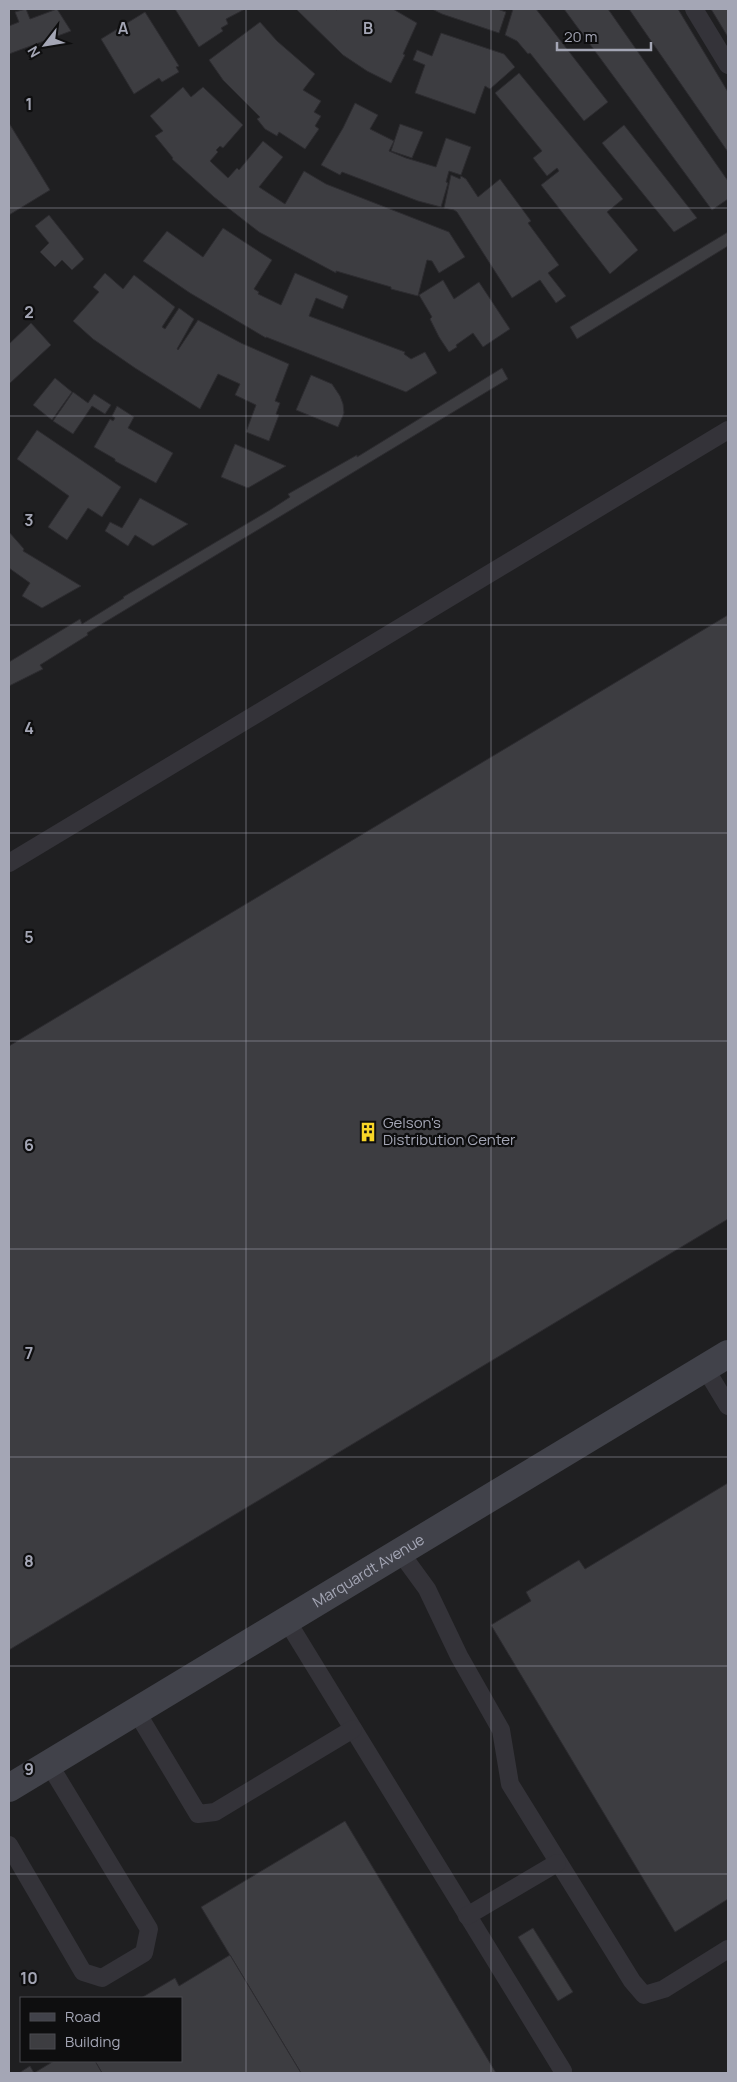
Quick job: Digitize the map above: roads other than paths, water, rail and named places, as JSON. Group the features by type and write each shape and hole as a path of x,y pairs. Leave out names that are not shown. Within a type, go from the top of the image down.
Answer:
{"street":[{"name":"Marquardt Avenue","path":"9,1788 728,1354"}],"lane":[{"path":"694,9 728,65"},
{"path":"9,863 728,430"},
{"path":"704,1368 728,1406"},
{"path":"400,1552 427,1589 459,1656 501,1730 510,1784 557,1863 632,1981 644,1994 664,1989 728,1949"},
{"path":"287,1620 467,1916 564,2071"},
{"path":"136,1711 198,1814 215,1812 353,1729"},
{"path":"9,1845 83,1972 102,1978 144,1953 149,1929 49,1764"},
{"path":"467,1916 557,1863"}],"place":[{"name":"Gelson's Distribution Center","path":"368,1132"}]}
